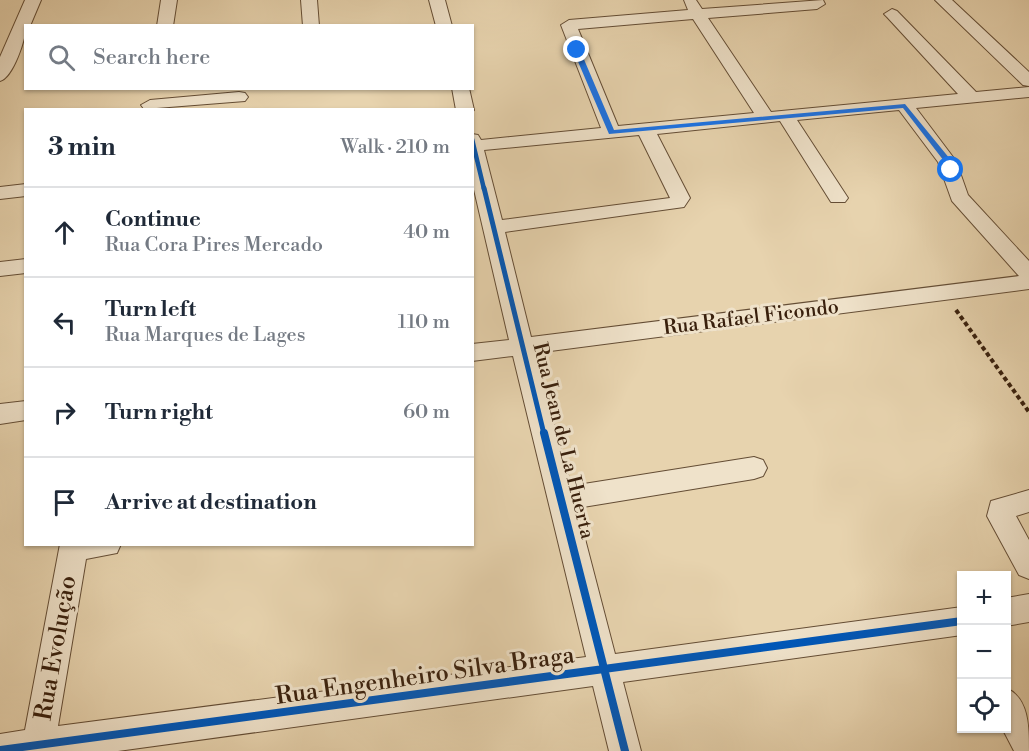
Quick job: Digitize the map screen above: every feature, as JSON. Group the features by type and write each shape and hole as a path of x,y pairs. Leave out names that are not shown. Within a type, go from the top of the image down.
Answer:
{"street":[{"path":"0,76 33,0"},
{"path":"165,24 169,0"},
{"path":"309,0 311,24"},
{"path":"437,0 443,24"},
{"path":"943,0 1029,81"},
{"path":"612,133 569,26 693,6 816,2"},
{"path":"693,6 838,198"},
{"path":"892,14 972,98"},
{"path":"460,90 465,108"},
{"path":"474,144 777,118 1029,92"},
{"path":"151,101 239,97"},
{"path":"905,106 947,161 959,197 1029,274"},
{"path":"495,227 677,203 680,198 646,130"},
{"name":"Rua Jean de La Huerta","path":"474,148 495,227 522,347 625,751"},
{"path":"0,193 24,190"},
{"path":"0,269 24,266"},
{"name":"Rua Rafael Ficondo","path":"474,353 1029,282"},
{"path":"0,414 24,410"},
{"path":"561,499 754,468"},
{"path":"1029,501 1000,509 1001,516 1029,566"},
{"name":"Rua Evolução","path":"39,747 74,547"},
{"path":"1011,611 1029,608"},
{"name":"Rua Engenheiro Silva Braga","path":"0,750 39,747 957,622"},
{"path":"1011,712 1029,746"}],"path":[{"path":"944,293 1029,412"}],"cycle path":[{"path":"474,147 522,347 625,751"},
{"path":"0,750 957,622"}],"route":[{"path":"577,50 612,133 905,106 947,161 951,170"}]}
